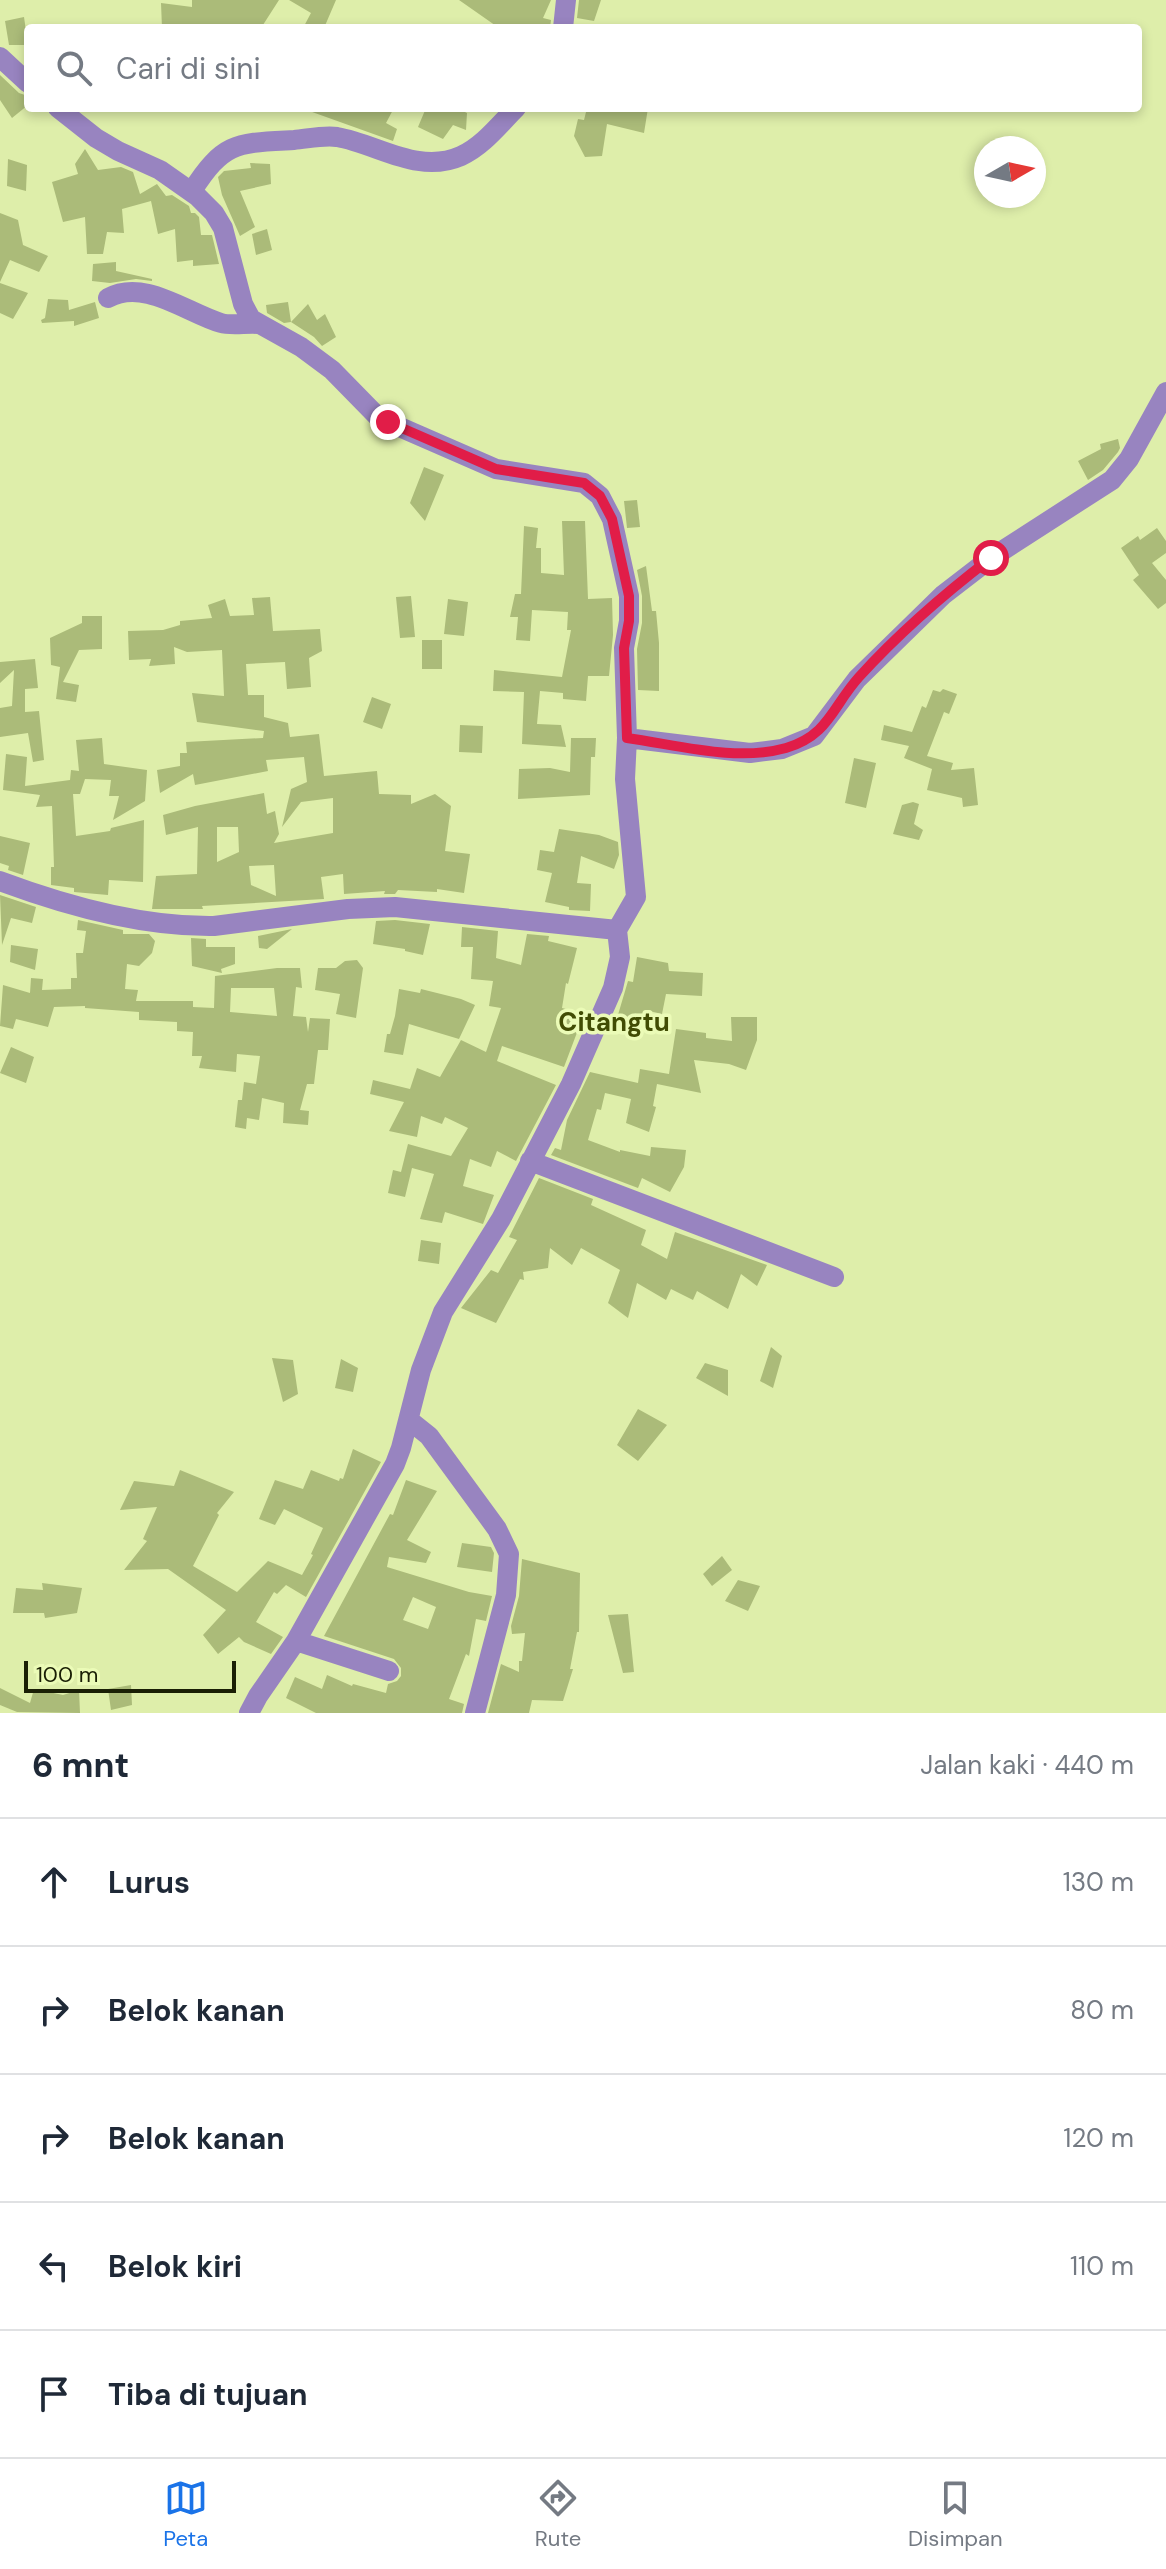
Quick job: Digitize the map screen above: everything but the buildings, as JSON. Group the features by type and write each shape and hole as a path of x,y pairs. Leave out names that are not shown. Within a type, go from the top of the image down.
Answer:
{"street":[{"path":"563,24 566,0"},
{"path":"0,57 24,79"},
{"path":"63,112 118,151 160,170 192,191 214,213 223,228 243,304 251,319 301,347 332,370 379,418 496,469 584,483 600,496 612,519 629,596 624,648 625,779 636,897 617,930 620,957 613,988 571,1084 501,1219 443,1312 421,1370 395,1464 296,1641 249,1713"},
{"path":"192,191 210,163 241,143 336,137 418,162 437,162 459,157 478,147 512,112"},
{"path":"108,298 118,292 142,293 221,323 258,324"},
{"path":"627,738 750,753 782,749 814,736 857,679 943,595 991,558 1112,480 1129,459 1166,392"},
{"path":"0,881 73,905 159,924 192,927 348,909 395,907 617,930"},
{"path":"530,1161 834,1277"},
{"path":"409,1420 429,1436 497,1529 509,1554 506,1595 475,1713"},
{"path":"296,1641 389,1671"}],"district":[{"name":"Citangtu","path":"614,1022"}],"route":[{"path":"388,422 470,460 496,469 584,483 600,496 612,519 629,596 624,648 627,738 750,753 782,749 814,736 857,679 943,595 991,558"}]}
